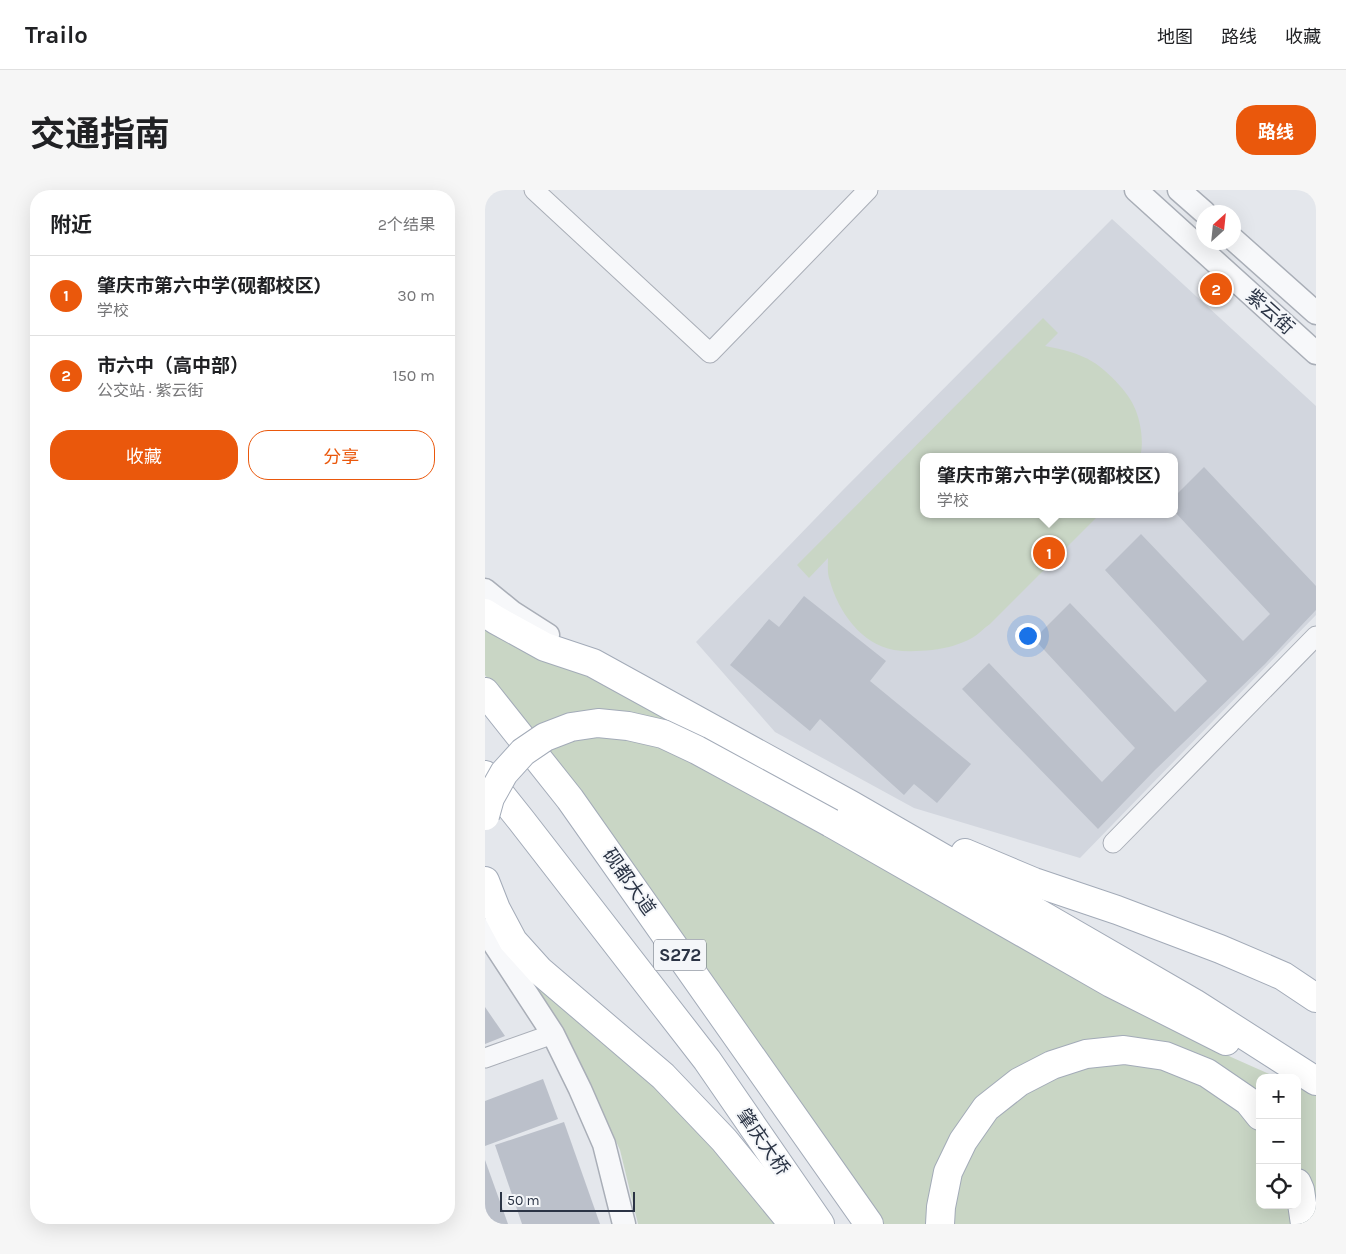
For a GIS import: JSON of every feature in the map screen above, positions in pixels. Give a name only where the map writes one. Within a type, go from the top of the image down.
[{"type":"main road","points":[[485,613],[545,647],[593,663],[851,805],[1194,1002],[1316,1082]]},
{"type":"main road","name":"砚都大道","points":[[485,692],[570,799],[869,1224]]},
{"type":"main road","points":[[485,816],[490,798],[504,773],[523,752],[545,737],[571,727],[598,723],[628,726],[663,734],[697,750],[831,823],[1111,983],[1246,1052],[1316,1082]]},
{"type":"main road","name":"肇庆大桥","points":[[485,775],[707,1060],[820,1224]]},
{"type":"main road","points":[[851,805],[1035,882],[1117,910],[1220,949],[1283,976],[1316,998]]},
{"type":"main road","points":[[485,881],[496,909],[513,941],[540,971],[663,1076],[724,1140],[793,1224]]},
{"type":"main road","points":[[941,1224],[941,1207],[948,1172],[963,1140],[986,1108],[1019,1082],[1052,1065],[1086,1054],[1124,1050],[1165,1056],[1207,1073],[1248,1101],[1256,1111]]},
{"type":"main road","points":[[1301,1197],[1305,1224]]},
{"type":"street","points":[[534,190],[710,353],[868,190]]},
{"type":"street","name":"紫云街","points":[[1136,190],[1316,353]]},
{"type":"street","points":[[1179,190],[1196,205]]},
{"type":"street","name":"紫云街","points":[[1241,246],[1316,313]]},
{"type":"street","points":[[485,590],[512,612],[593,663]]},
{"type":"street","points":[[1113,843],[1316,636]]},
{"type":"street","points":[[485,930],[553,1034],[580,1089],[604,1144],[624,1224]]},
{"type":"street","points":[[485,1058],[553,1034]]},
{"type":"shaded area","points":[[1112,219],[1316,406],[1316,615],[1080,858],[914,808],[775,732],[696,642],[842,491]]},
{"type":"green space","points":[[1043,318],[1058,333],[1045,346],[1076,354],[1099,366],[1124,391],[1136,411],[1141,428],[1141,453],[920,453],[920,518],[1096,518],[990,624],[977,635],[962,643],[932,650],[918,651],[894,650],[882,647],[861,633],[845,614],[829,578],[828,558],[809,578],[797,565]]},
{"type":"green space","points":[[485,624],[676,721],[712,772],[1231,1057],[1269,1074],[1256,1074],[1256,1209],[1301,1209],[1301,1088],[1316,1095],[1316,1224],[881,1224],[485,675]]},
{"type":"green space","points":[[510,952],[670,1097],[778,1224],[638,1224],[620,1150],[597,1100],[571,1051]]},
{"type":"building","points":[[1204,467],[1316,586],[1316,610],[1265,664],[1155,770],[1098,829],[962,689],[989,663],[1102,782],[1135,748],[1034,639],[1070,603],[1175,712],[1207,681],[1105,570],[1141,534],[1243,641],[1270,614],[1178,515],[1178,493]]},
{"type":"building","points":[[804,596],[886,661],[870,681],[971,764],[937,803],[914,784],[904,795],[820,719],[810,731],[730,665],[769,619],[779,627]]},
{"type":"building","points":[[485,1007],[505,1036],[485,1044]]},
{"type":"building","points":[[543,1079],[558,1119],[485,1146],[485,1101]]},
{"type":"building","points":[[564,1122],[600,1224],[522,1224],[495,1145]]},
{"type":"building","points":[[485,1160],[508,1224],[485,1224]]},
{"type":"place","name":"市六中（高中部）","points":[[1216,289]]},
{"type":"place","name":"肇庆市第六中学(砚都校区)","points":[[1049,553]]}]
